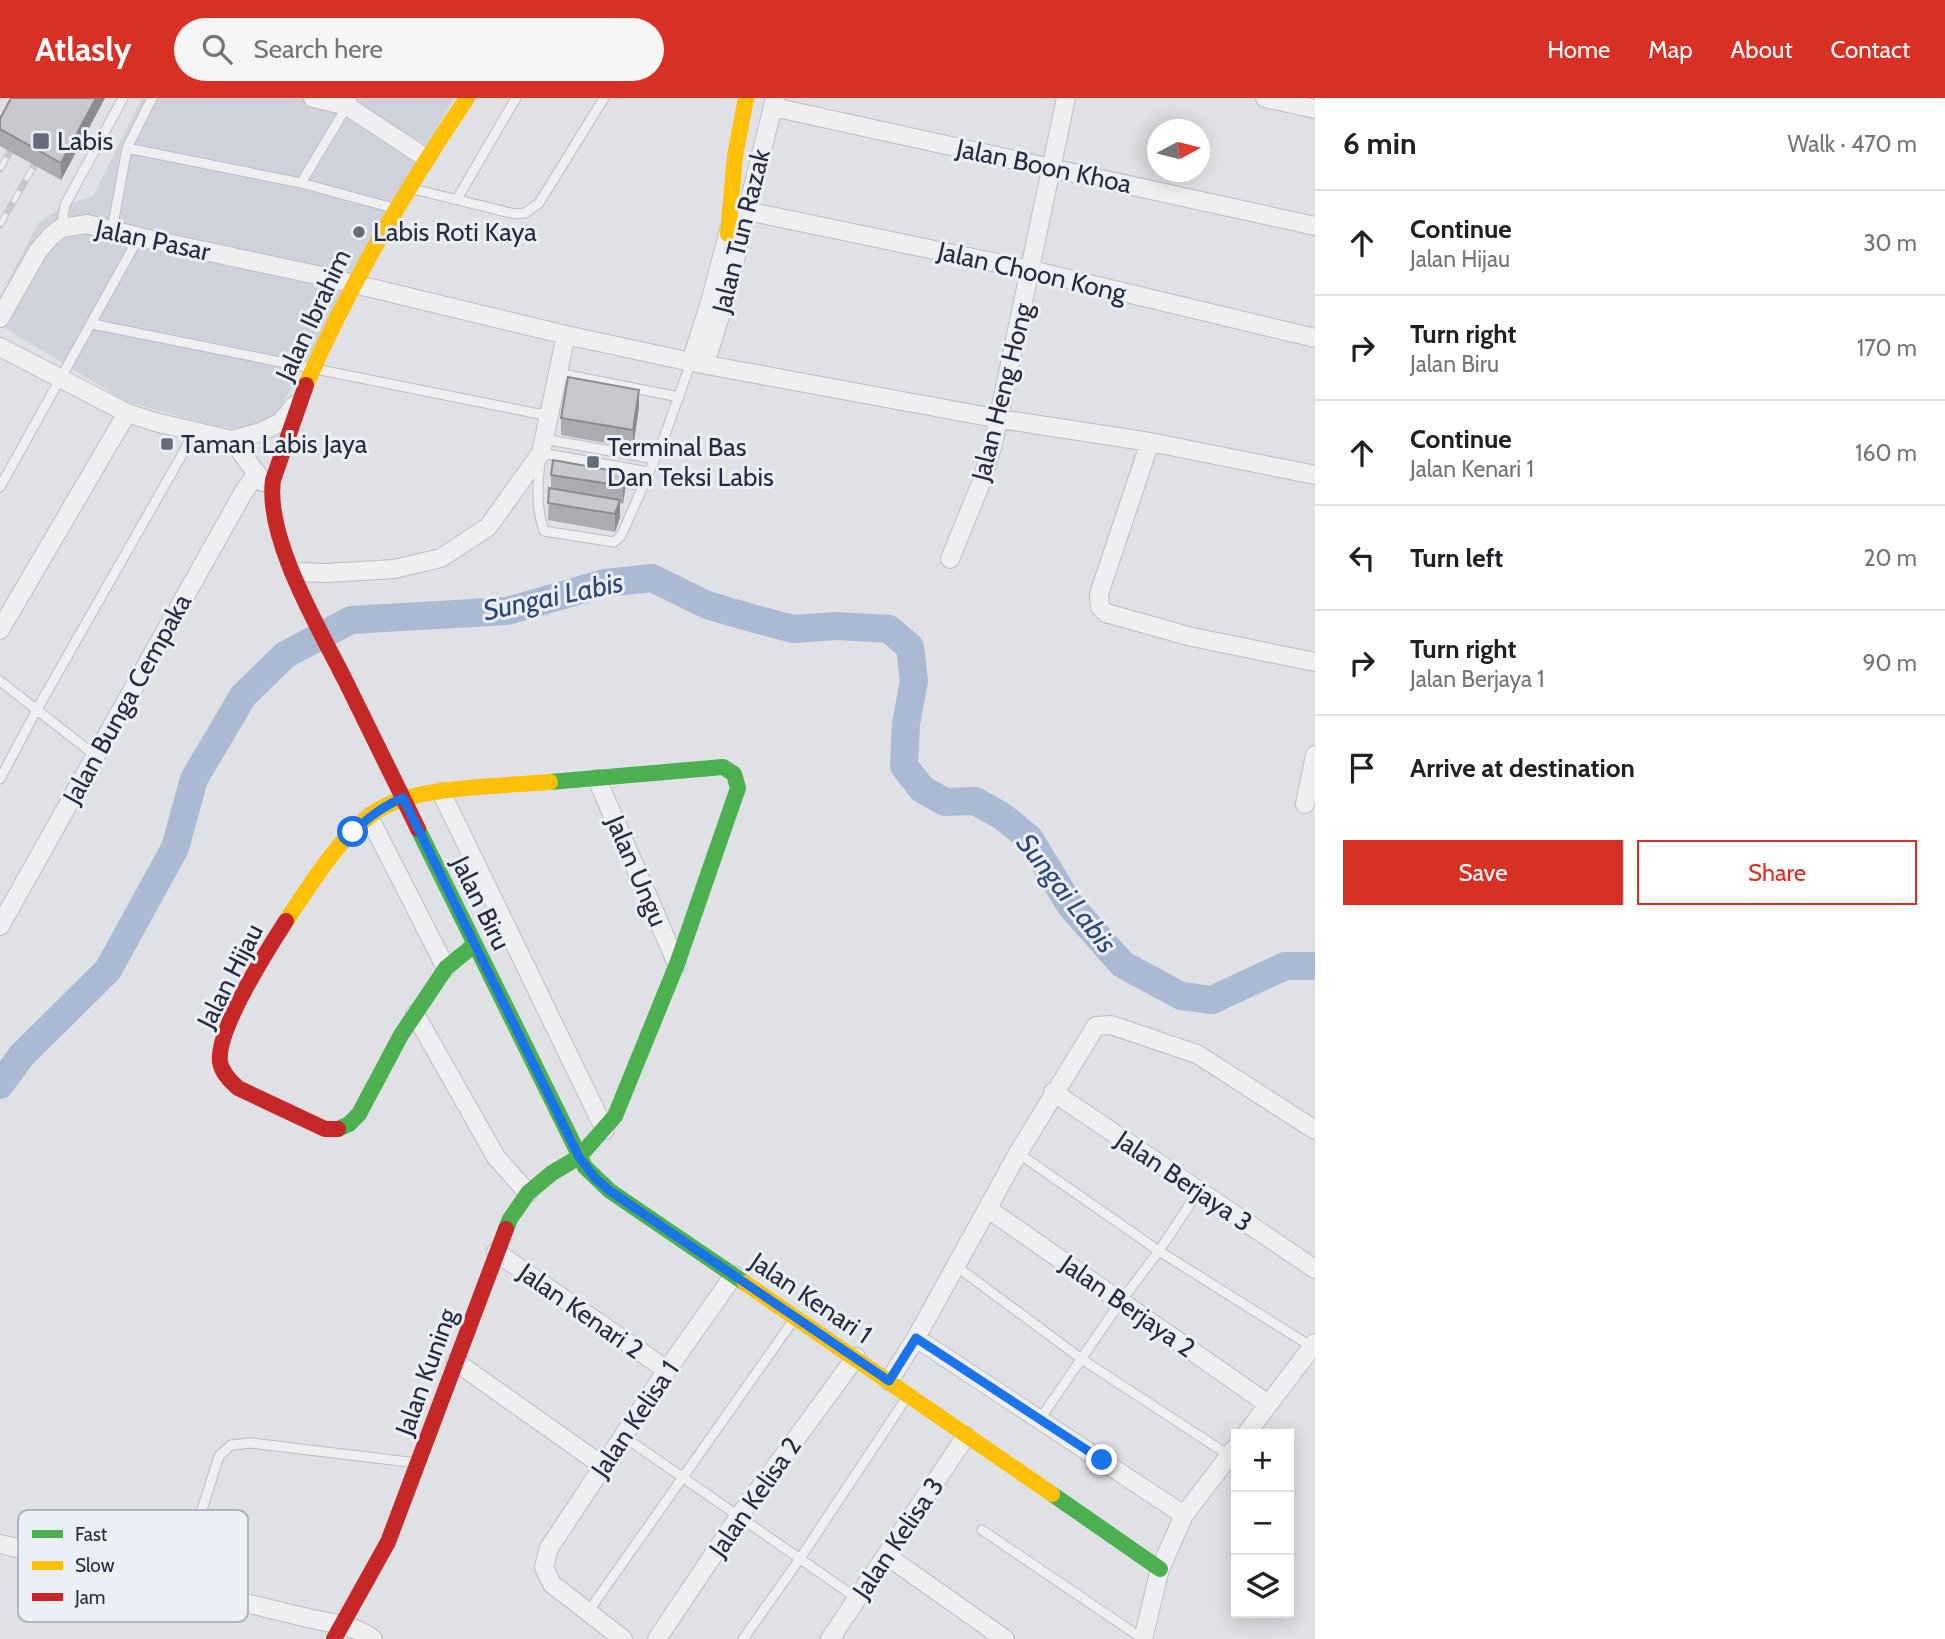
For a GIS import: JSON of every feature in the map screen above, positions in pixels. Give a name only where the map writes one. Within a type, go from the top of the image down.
[{"type":"main road","name":"Jalan Ibrahim","points":[[271,493],[300,400],[352,285],[425,157],[467,98]]},
{"type":"main road","points":[[729,234],[735,156],[746,98]]},
{"type":"main road","points":[[271,493],[294,572]]},
{"type":"main road","name":"Jalan Biru","points":[[294,572],[579,1157]]},
{"type":"main road","name":"Jalan Hijau","points":[[474,945],[446,968],[401,1035],[359,1114],[342,1128],[325,1129],[239,1088],[227,1079],[222,1070],[220,1047],[243,996],[282,927],[334,855],[369,817],[387,804],[403,798],[441,792],[723,767],[730,769],[736,775],[737,793],[677,964]]},
{"type":"main road","name":"Jalan Kuning","points":[[338,1632],[388,1542],[510,1219],[528,1193],[552,1172],[579,1157],[615,1116],[677,964]]},
{"type":"main road","name":"Jalan Kenari 1","points":[[579,1157],[595,1178],[610,1191],[856,1357],[908,1396],[1160,1569]]},
{"type":"street","points":[[313,98],[349,102],[425,157]]},
{"type":"street","name":"Jalan Tun Razak","points":[[698,363],[729,234],[756,98]]},
{"type":"street","name":"Jalan Heng Hong","points":[[950,559],[981,483],[1000,419],[1066,98]]},
{"type":"street","points":[[1265,98],[1315,109]]},
{"type":"street","name":"Jalan Tun Razak","points":[[698,363],[725,300],[774,103]]},
{"type":"street","name":"Jalan Boon Khoa","points":[[774,103],[1315,226]]},
{"type":"street","name":"Jalan Choon Kong","points":[[747,211],[1031,270],[1315,338]]},
{"type":"street","name":"Jalan Pasar","points":[[0,318],[38,251],[50,237],[61,228],[87,224],[698,363],[1000,419],[1150,442],[1315,475]]},
{"type":"street","points":[[294,572],[394,569],[441,558],[488,527],[542,453],[566,335]]},
{"type":"street","points":[[0,347],[127,413],[232,440],[261,432],[281,422],[300,400]]},
{"type":"street","points":[[0,630],[127,413]]},
{"type":"street","points":[[232,440],[271,493]]},
{"type":"street","points":[[1150,442],[1099,594],[1100,607],[1106,613],[1192,637],[1315,662]]},
{"type":"street","name":"Jalan Bunga Cempaka","points":[[0,926],[243,493],[257,474]]},
{"type":"street","points":[[1305,804],[1315,755]]},
{"type":"street","name":"Jalan Ungu","points":[[597,779],[677,964]]},
{"type":"street","points":[[441,792],[605,1130]]},
{"type":"street","points":[[369,817],[446,968]]},
{"type":"street","points":[[415,1014],[496,1157],[528,1193]]},
{"type":"street","points":[[889,1381],[916,1338],[1053,1092],[1096,1026],[1111,1025],[1197,1054],[1315,1130]]},
{"type":"street","name":"Jalan Berjaya 3","points":[[1053,1092],[1315,1269]]},
{"type":"street","name":"Jalan Berjaya 2","points":[[988,1209],[1268,1404]]},
{"type":"street","name":"Jalan Kenari 2","points":[[496,1252],[667,1370]]},
{"type":"street","name":"Jalan Kelisa 1","points":[[588,1612],[552,1584],[544,1567],[549,1548],[667,1370],[734,1275]]},
{"type":"street","points":[[916,1338],[1184,1515]]},
{"type":"street","points":[[1250,1429],[1313,1345]]},
{"type":"street","name":"Jalan Kelisa 2","points":[[657,1639],[740,1515],[856,1357]]},
{"type":"street","points":[[456,1362],[603,1466]]},
{"type":"street","name":"Jalan Kelisa 3","points":[[830,1639],[966,1436]]},
{"type":"street","points":[[1143,1639],[1160,1569],[1184,1515],[1231,1455]]},
{"type":"street","points":[[0,1544],[18,1548]]},
{"type":"street","points":[[887,1556],[1005,1639]]},
{"type":"street","points":[[248,1603],[312,1619],[338,1632],[367,1634],[373,1639]]},
{"type":"street","points":[[588,1612],[623,1639]]},
{"type":"lane","points":[[61,228],[65,205],[123,98]]},
{"type":"lane","points":[[112,230],[127,148],[152,98]]},
{"type":"lane","points":[[425,157],[459,98]]},
{"type":"lane","points":[[457,199],[516,98]]},
{"type":"lane","points":[[408,188],[515,214],[525,213],[539,203],[604,98]]},
{"type":"lane","points":[[302,183],[349,102]]},
{"type":"lane","points":[[127,148],[302,183],[395,209]]},
{"type":"lane","points":[[0,487],[139,237]]},
{"type":"lane","points":[[92,324],[549,416]]},
{"type":"lane","points":[[542,453],[538,497],[539,517],[544,531],[614,542],[621,536],[679,397],[698,363]]},
{"type":"lane","points":[[557,373],[679,397]]},
{"type":"lane","points":[[0,779],[194,431]]},
{"type":"lane","points":[[542,453],[655,459]]},
{"type":"lane","points":[[542,453],[552,470]]},
{"type":"lane","points":[[542,453],[649,472]]},
{"type":"lane","points":[[604,479],[643,486]]},
{"type":"lane","points":[[538,497],[551,499]]},
{"type":"lane","points":[[617,510],[631,512]]},
{"type":"lane","points":[[0,681],[96,757]]},
{"type":"lane","points":[[1018,1153],[1159,1251],[1313,1345]]},
{"type":"lane","points":[[1040,1419],[1198,1192]]},
{"type":"lane","points":[[956,1266],[1083,1360],[1231,1451]]},
{"type":"lane","points":[[588,1612],[796,1316]]},
{"type":"lane","points":[[743,1639],[908,1396]]},
{"type":"lane","points":[[623,1436],[858,1599]]},
{"type":"lane","points":[[202,1510],[219,1456],[231,1445],[251,1443],[419,1463]]},
{"type":"lane","points":[[982,1530],[1143,1639]]},
{"type":"shaded area","points":[[142,98],[454,98],[277,414],[249,429],[215,426],[127,402],[0,325],[0,298],[38,223],[65,205],[93,196]]},
{"type":"building","name":"Labis","points":[[11,98],[96,98],[61,163],[0,129],[0,119]]},
{"type":"building","points":[[568,377],[639,390],[633,430],[561,418]]},
{"type":"building","points":[[553,460],[625,473],[623,486],[551,475]]},
{"type":"building","points":[[549,488],[620,500],[615,514],[548,503]]},
{"type":"waterway","name":"Sungai Labis","points":[[0,1085],[22,1055],[108,970],[175,848],[194,779],[243,696],[285,655],[351,620],[507,611],[605,583],[652,578],[707,605],[793,629],[837,626],[889,629],[910,647],[914,681],[906,723],[904,766],[922,789],[945,802],[975,801],[1002,816],[1029,838],[1070,905],[1122,964],[1181,996],[1212,1000],[1285,966],[1315,966]]},
{"type":"railway","points":[[0,169],[19,136]]},
{"type":"railway","points":[[0,225],[43,150]]},
{"type":"traffic: fast","points":[[506,1229],[528,1193],[552,1173],[579,1157],[615,1116],[677,964],[738,788],[734,774],[723,767],[550,782]]},
{"type":"traffic: fast","points":[[418,829],[585,1167],[610,1191],[745,1283]]},
{"type":"traffic: fast","points":[[338,1129],[349,1124],[359,1114],[401,1035],[446,968],[474,945]]},
{"type":"traffic: fast","points":[[1052,1494],[1160,1569]]},
{"type":"traffic: slow","points":[[306,385],[341,310],[380,238],[467,98]]},
{"type":"traffic: slow","points":[[728,234],[735,156],[746,98]]},
{"type":"traffic: slow","points":[[286,921],[340,845],[380,809],[396,801],[438,791],[550,782]]},
{"type":"traffic: slow","points":[[745,1283],[1052,1494]]},
{"type":"traffic: jam","points":[[306,385],[273,480],[277,528],[296,582],[418,829]]},
{"type":"traffic: jam","points":[[286,921],[234,1011],[221,1048],[220,1062],[224,1073],[238,1088],[325,1129],[338,1129]]},
{"type":"traffic: jam","points":[[334,1639],[388,1542],[506,1229]]},
{"type":"place","name":"Labis","points":[[41,141]]},
{"type":"place","name":"Labis Roti Kaya","points":[[359,232]]},
{"type":"place","name":"Taman Labis Jaya","points":[[167,444]]},
{"type":"place","name":"Terminal Bas Dan Teksi Labis","points":[[593,462]]},
{"type":"route","points":[[353,832],[387,804],[403,798],[579,1157],[595,1178],[610,1191],[889,1381],[916,1338],[1102,1460]]}]
